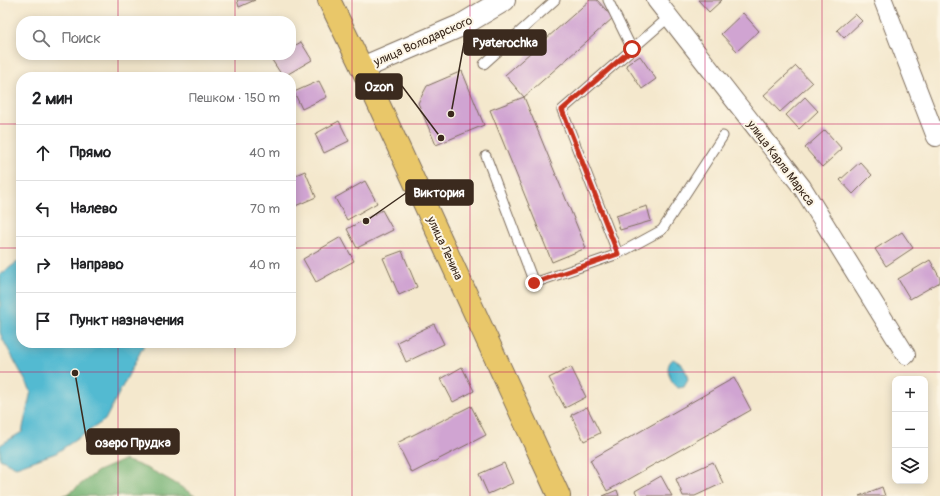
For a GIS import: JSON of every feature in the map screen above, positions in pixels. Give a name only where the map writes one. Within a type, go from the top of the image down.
[{"type":"highway","name":"улица Ленина","points":[[329,0],[362,68],[559,496]]},
{"type":"street","name":"улица Володарского","points":[[362,68],[462,25],[504,0]]},
{"type":"street","name":"улица Карла Маркса","points":[[656,0],[802,187],[906,355]]},
{"type":"street","points":[[883,0],[936,137]]},
{"type":"lane","points":[[484,64],[555,0]]},
{"type":"lane","points":[[608,0],[632,49]]},
{"type":"lane","points":[[618,254],[562,110],[669,17]]},
{"type":"lane","points":[[486,156],[534,283],[618,254],[662,230],[723,136]]},
{"type":"green space","points":[[124,460],[161,475],[195,496],[62,496],[68,494],[98,471]]},
{"type":"water","points":[[16,263],[16,348],[142,348],[105,420],[56,453],[16,467],[0,459],[0,445],[22,432],[31,391],[0,332],[0,275]]},
{"type":"water","points":[[673,359],[684,367],[688,380],[684,387],[678,388],[670,378],[668,366]]},
{"type":"building","points":[[237,0],[255,0],[239,7]]},
{"type":"building","points":[[590,0],[597,0],[613,18],[524,97],[505,75]]},
{"type":"building","points":[[698,0],[722,0],[709,12]]},
{"type":"building","points":[[743,13],[759,31],[737,51],[721,34]]},
{"type":"building","points":[[855,14],[862,21],[844,38],[837,30]]},
{"type":"building","points":[[301,42],[312,60],[292,72],[280,72],[272,60],[296,60],[296,45]]},
{"type":"building","points":[[640,56],[656,79],[642,89],[626,65]]},
{"type":"building","points":[[796,66],[812,83],[780,112],[764,95]]},
{"type":"building","points":[[462,71],[484,125],[436,145],[418,103],[427,86]]},
{"type":"building","points":[[319,81],[327,97],[302,109],[296,96],[296,91]]},
{"type":"building","points":[[524,97],[586,248],[552,262],[490,110]]},
{"type":"building","points":[[805,97],[818,111],[799,129],[786,115]]},
{"type":"building","points":[[339,121],[349,141],[324,153],[315,134]]},
{"type":"building","points":[[825,130],[842,149],[822,167],[805,148]]},
{"type":"building","points":[[860,162],[872,175],[853,194],[840,180]]},
{"type":"building","points":[[305,171],[316,197],[296,206],[296,175]]},
{"type":"building","points":[[365,181],[377,203],[347,220],[335,198]]},
{"type":"building","points":[[647,206],[651,221],[620,230],[616,216]]},
{"type":"building","points":[[382,210],[393,230],[357,248],[347,229]]},
{"type":"building","points":[[902,232],[913,248],[886,266],[875,249]]},
{"type":"building","points":[[341,237],[354,261],[316,282],[303,259]]},
{"type":"building","points":[[402,251],[417,287],[399,295],[383,258]]},
{"type":"building","points":[[930,260],[940,278],[940,282],[910,299],[898,279]]},
{"type":"building","points":[[434,324],[444,344],[406,362],[397,342]]},
{"type":"building","points":[[462,367],[474,391],[453,402],[441,379]]},
{"type":"building","points":[[571,367],[586,397],[565,408],[549,378]]},
{"type":"building","points":[[734,378],[751,410],[607,491],[590,460]]},
{"type":"building","points":[[471,406],[486,435],[412,473],[397,443]]},
{"type":"building","points":[[587,407],[600,433],[584,441],[571,415]]},
{"type":"building","points":[[713,462],[723,483],[695,496],[683,496],[676,479]]},
{"type":"building","points":[[504,463],[513,483],[488,494],[479,474]]},
{"type":"building","points":[[661,476],[672,496],[638,496],[635,491]]},
{"type":"building","points":[[882,487],[885,496],[859,496]]},
{"type":"building","points":[[617,490],[619,496],[603,496]]},
{"type":"place","name":"Pyaterochka","points":[[451,114]]},
{"type":"place","name":"Ozon","points":[[441,138]]},
{"type":"place","name":"Виктория","points":[[366,221]]},
{"type":"place","name":"озеро Прудка","points":[[75,373]]},
{"type":"route","points":[[534,283],[618,254],[562,110],[632,49]]}]
